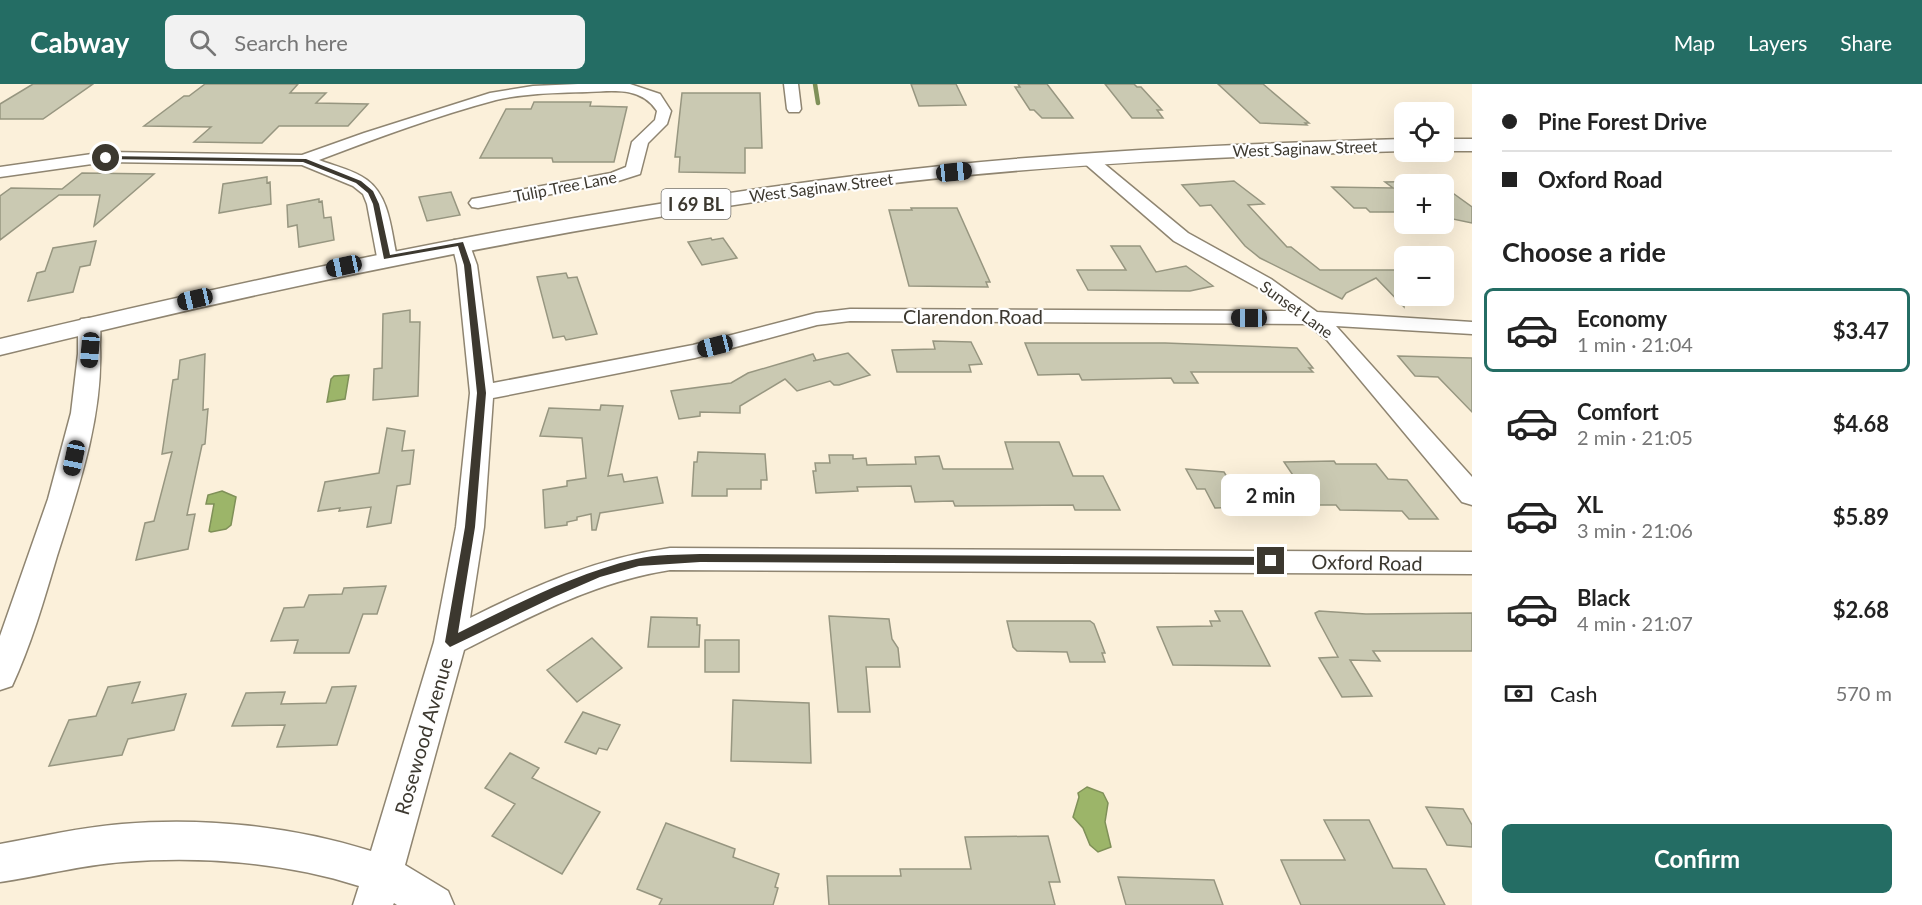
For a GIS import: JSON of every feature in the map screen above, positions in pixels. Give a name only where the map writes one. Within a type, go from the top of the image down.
[{"type":"main road","name":"West Saginaw Street","points":[[0,347],[302,274],[387,257],[637,213],[788,191],[931,174],[1090,160],[1262,149],[1394,145]]},
{"type":"main road","points":[[1454,145],[1472,145]]},
{"type":"street","points":[[791,84],[794,109]]},
{"type":"street","points":[[0,172],[106,158],[304,160],[369,136],[495,96],[533,90],[620,85]]},
{"type":"street","name":"Tulip Tree Lane","points":[[478,203],[615,177],[634,170],[640,142],[662,121],[664,111],[655,97],[620,85]]},
{"type":"street","points":[[304,160],[358,182],[370,192],[376,204],[387,257]]},
{"type":"street","name":"Sunset Lane","points":[[1090,160],[1181,237],[1264,283],[1335,335],[1472,495]]},
{"type":"street","name":"Rosewood Avenue","points":[[378,890],[450,642],[470,527],[482,393],[467,265],[461,244]]},
{"type":"street","name":"Clarendon Road","points":[[482,393],[694,351],[816,319],[850,315],[1314,318],[1472,328]]},
{"type":"street","points":[[0,676],[70,476],[86,403],[90,346],[89,324]]},
{"type":"street","name":"Oxford Road","points":[[450,642],[550,594],[598,574],[639,562],[670,559],[1472,563]]},
{"type":"street","points":[[0,863],[122,843],[225,842],[326,856],[378,890],[434,905]]},
{"type":"shaded area","points":[[349,375],[345,399],[327,402],[331,379],[334,376]]},
{"type":"shaded area","points":[[222,491],[236,497],[231,525],[226,529],[211,532],[209,531],[214,504],[206,504],[208,495]]},
{"type":"shaded area","points":[[1087,787],[1103,793],[1108,803],[1105,822],[1111,847],[1098,852],[1090,845],[1083,828],[1073,817],[1078,793]]},
{"type":"building","points":[[33,84],[93,84],[43,119],[0,119],[0,104]]},
{"type":"building","points":[[205,84],[298,84],[290,93],[326,93],[316,103],[368,104],[348,126],[279,126],[262,143],[194,142],[211,127],[144,126],[184,96],[189,96]]},
{"type":"building","points":[[911,84],[956,84],[966,105],[919,106]]},
{"type":"building","points":[[1018,84],[1047,84],[1073,118],[1042,118],[1034,110],[1030,110],[1015,87],[1020,87]]},
{"type":"building","points":[[1105,84],[1134,84],[1141,87],[1162,110],[1157,110],[1163,118],[1132,118]]},
{"type":"building","points":[[1218,84],[1263,84],[1309,123],[1305,123],[1307,125],[1260,123]]},
{"type":"building","points":[[682,93],[760,93],[762,148],[745,148],[745,173],[679,172],[680,157],[675,157]]},
{"type":"building","points":[[534,102],[591,102],[590,106],[627,107],[614,162],[553,162],[552,158],[480,158],[506,109],[531,109]]},
{"type":"building","points":[[82,173],[154,174],[94,226],[100,195],[59,195],[0,240],[0,196],[11,188],[62,189]]},
{"type":"building","points":[[267,177],[267,183],[270,182],[271,204],[219,213],[223,184]]},
{"type":"building","points":[[1234,181],[1264,204],[1248,205],[1287,247],[1291,247],[1320,270],[1394,270],[1394,297],[1376,278],[1346,293],[1342,299],[1260,258],[1245,246],[1211,205],[1200,206],[1182,185]]},
{"type":"building","points":[[1385,182],[1394,182],[1394,212],[1370,212],[1366,208],[1354,208],[1332,187],[1393,188]]},
{"type":"building","points":[[451,192],[460,215],[427,221],[419,197]]},
{"type":"building","points":[[1454,194],[1472,207],[1472,223],[1454,219]]},
{"type":"building","points":[[319,199],[319,202],[322,201],[324,218],[331,217],[334,240],[299,247],[297,225],[288,227],[287,205]]},
{"type":"building","points":[[911,208],[957,208],[990,282],[986,282],[988,287],[909,286],[889,210],[912,210]]},
{"type":"building","points":[[711,238],[712,240],[723,238],[737,258],[702,265],[688,242]]},
{"type":"building","points":[[96,241],[90,265],[80,267],[73,292],[28,301],[37,273],[45,271],[53,248]]},
{"type":"building","points":[[1111,246],[1140,246],[1156,272],[1186,266],[1213,286],[1190,291],[1088,290],[1077,270],[1126,270]]},
{"type":"building","points":[[566,273],[568,278],[577,277],[597,334],[566,340],[564,336],[553,338],[537,277]]},
{"type":"building","points":[[410,310],[410,322],[420,322],[418,396],[373,400],[374,369],[382,368],[383,314]]},
{"type":"building","points":[[933,341],[971,342],[982,364],[969,365],[971,372],[897,372],[892,350],[935,349]]},
{"type":"building","points":[[1025,343],[1165,343],[1297,348],[1313,368],[1309,368],[1313,372],[1191,372],[1198,383],[1174,383],[1171,378],[1082,380],[1079,374],[1038,375]]},
{"type":"building","points":[[848,353],[870,375],[839,385],[834,385],[830,381],[797,391],[785,379],[740,406],[740,413],[700,412],[700,416],[679,419],[671,391],[731,383],[748,373],[813,354],[816,360],[813,361]]},
{"type":"building","points":[[205,354],[203,410],[208,409],[205,444],[202,445],[187,515],[195,514],[188,549],[136,560],[145,523],[154,521],[172,452],[162,454],[173,380],[178,379],[180,360]]},
{"type":"building","points":[[1398,356],[1472,358],[1472,412],[1438,377],[1415,376]]},
{"type":"building","points":[[601,405],[623,406],[608,476],[622,474],[624,482],[657,477],[663,503],[600,513],[596,530],[592,530],[591,514],[577,517],[577,520],[567,522],[567,525],[545,528],[543,490],[567,486],[567,481],[586,478],[582,438],[540,436],[549,408],[600,410]]},
{"type":"building","points":[[387,428],[405,431],[402,451],[414,450],[410,484],[397,486],[391,523],[367,527],[371,507],[318,511],[325,482],[379,473]]},
{"type":"building","points":[[1005,442],[1059,442],[1073,476],[1103,476],[1120,510],[1075,510],[1073,505],[955,506],[953,501],[915,502],[911,486],[857,487],[858,491],[816,493],[813,471],[816,471],[815,463],[830,463],[829,455],[853,455],[853,459],[866,458],[867,465],[916,464],[915,457],[939,456],[943,469],[1013,469]]},
{"type":"building","points":[[698,452],[765,454],[767,480],[761,480],[761,489],[727,489],[727,496],[692,496],[694,462],[697,462]]},
{"type":"building","points":[[1334,461],[1336,464],[1376,464],[1388,479],[1407,480],[1438,519],[1409,519],[1402,511],[1340,510],[1336,505],[1313,505],[1284,462]]},
{"type":"building","points":[[1186,469],[1224,472],[1232,485],[1249,485],[1267,506],[1215,508],[1205,489],[1197,489]]},
{"type":"building","points":[[386,586],[377,614],[363,614],[349,653],[294,653],[298,640],[271,641],[284,608],[304,607],[309,595],[342,594],[344,588]]},
{"type":"building","points":[[1215,611],[1242,611],[1270,666],[1173,665],[1157,627],[1212,626],[1210,621],[1220,621]]},
{"type":"building","points":[[1319,611],[1366,614],[1472,613],[1472,651],[1373,651],[1380,661],[1350,660],[1372,696],[1342,697],[1319,658],[1338,657],[1315,613]]},
{"type":"building","points":[[829,616],[889,619],[892,639],[898,648],[900,667],[866,667],[870,712],[838,712]]},
{"type":"building","points":[[651,617],[697,618],[697,625],[700,625],[699,647],[648,647]]},
{"type":"building","points":[[1007,621],[1090,621],[1094,624],[1105,653],[1102,653],[1105,662],[1070,662],[1067,652],[1017,651],[1013,647]]},
{"type":"building","points":[[592,638],[622,668],[577,702],[547,670]]},
{"type":"building","points":[[705,640],[739,640],[739,672],[705,672]]},
{"type":"building","points":[[140,682],[132,703],[186,694],[174,730],[128,739],[122,755],[49,766],[69,720],[96,716],[108,687]]},
{"type":"building","points":[[356,686],[337,745],[277,747],[285,725],[232,726],[246,693],[285,692],[281,704],[326,703],[332,687]]},
{"type":"building","points":[[733,700],[809,703],[811,763],[731,761]]},
{"type":"building","points":[[583,712],[620,725],[607,750],[599,748],[596,754],[565,742]]},
{"type":"building","points":[[510,753],[539,768],[532,778],[600,812],[562,874],[492,836],[515,804],[485,788]]},
{"type":"building","points":[[1426,807],[1463,809],[1472,825],[1472,847],[1447,845]]},
{"type":"building","points":[[1324,820],[1369,820],[1393,868],[1426,869],[1445,905],[1301,905],[1281,860],[1345,860]]},
{"type":"building","points":[[666,823],[735,849],[733,857],[779,874],[773,905],[659,905],[662,899],[637,889]]},
{"type":"building","points":[[1048,836],[1060,882],[1049,882],[1055,905],[829,905],[827,876],[901,876],[900,869],[971,869],[965,837]]},
{"type":"building","points":[[1118,877],[1214,880],[1223,905],[1126,905]]},
{"type":"waterway","points":[[815,84],[818,103]]},
{"type":"route","points":[[106,158],[304,160],[358,182],[370,192],[376,204],[387,257],[461,244],[467,261],[482,393],[470,527],[450,642],[550,594],[598,574],[639,562],[700,558],[1271,561]]}]
